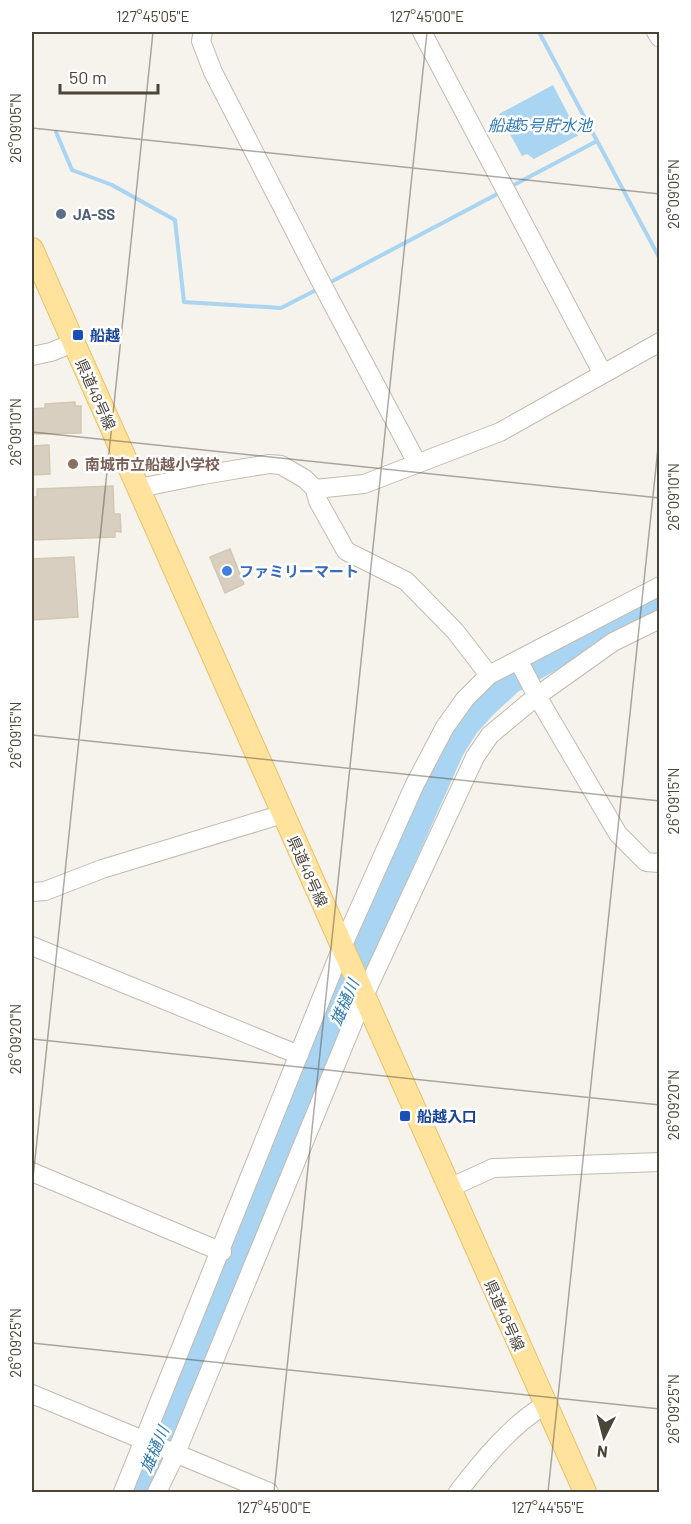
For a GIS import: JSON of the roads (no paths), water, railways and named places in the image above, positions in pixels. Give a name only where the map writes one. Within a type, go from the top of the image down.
[{"type":"main road","name":"県道48号線","points":[[32,249],[585,1492]]},
{"type":"street","points":[[202,32],[201,41],[213,72],[417,462]]},
{"type":"street","points":[[422,32],[603,374]]},
{"type":"street","points":[[656,32],[660,38]]},
{"type":"street","points":[[315,489],[364,484],[500,432],[660,342]]},
{"type":"street","points":[[32,356],[51,352],[73,343]]},
{"type":"street","points":[[139,488],[280,465],[305,479],[315,489],[318,501],[346,551],[406,581],[455,631],[489,675]]},
{"type":"street","points":[[123,1492],[222,1252],[299,1055],[415,784],[445,727],[465,699],[489,675],[660,586]]},
{"type":"street","points":[[157,1492],[176,1453],[362,992],[475,757],[490,735],[537,696],[613,642],[660,619]]},
{"type":"street","points":[[518,660],[618,834],[646,862],[660,863]]},
{"type":"street","points":[[32,892],[45,891],[102,869],[283,814]]},
{"type":"street","points":[[32,946],[299,1055]]},
{"type":"street","points":[[450,1190],[493,1168],[660,1162]]},
{"type":"street","points":[[32,1172],[222,1252]]},
{"type":"street","points":[[32,1394],[269,1492]]},
{"type":"street","points":[[458,1492],[503,1440],[537,1409],[545,1405]]},
{"type":"water","name":"船越5号貯水池","points":[[553,85],[579,135],[534,159],[527,154],[522,156],[499,114]]},
{"type":"waterway","points":[[539,32],[660,259]]},
{"type":"waterway","points":[[56,132],[72,170],[112,185],[175,220],[184,302],[281,308],[318,289]]},
{"type":"waterway","points":[[510,187],[597,141]]},
{"type":"waterway","points":[[327,284],[501,192]]},
{"type":"waterway","name":"雄樋川","points":[[136,1492],[367,941],[452,750],[467,726],[511,682],[597,633],[660,602]]},
{"type":"place","name":"JA-SS","points":[[61,214]]},
{"type":"place","name":"船越","points":[[78,335]]},
{"type":"place","name":"南城市立船越小学校","points":[[73,464]]},
{"type":"place","name":"ファミリーマート","points":[[227,571]]},
{"type":"place","name":"船越入口","points":[[405,1116]]}]
